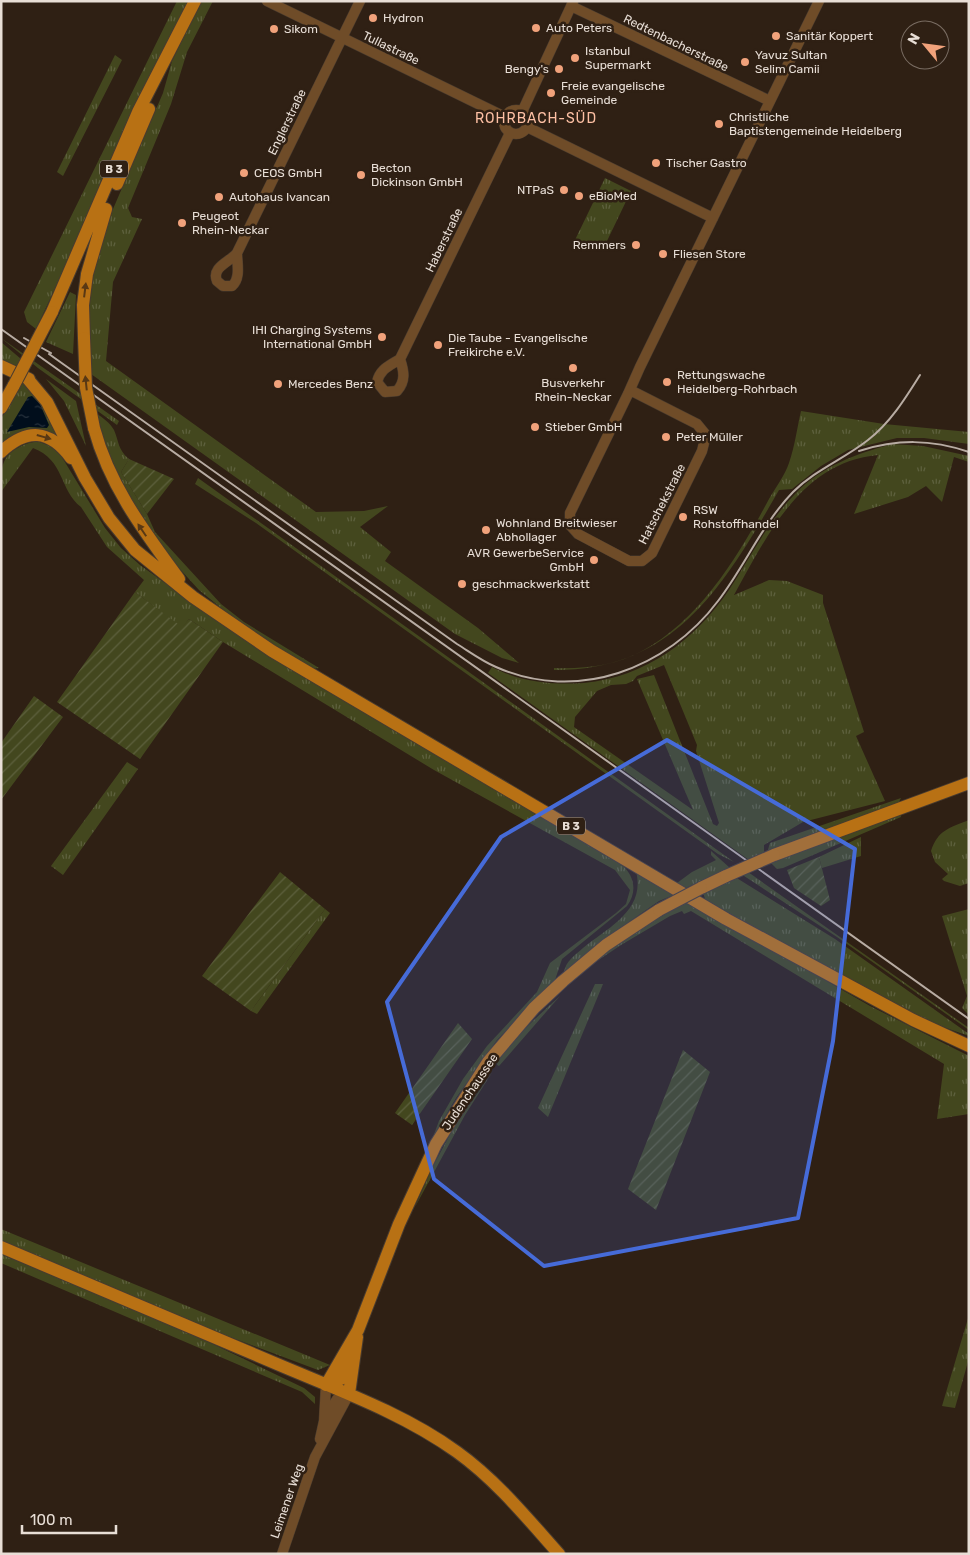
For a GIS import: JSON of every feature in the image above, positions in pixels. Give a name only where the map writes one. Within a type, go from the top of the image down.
[{"type":"main road","name":"B 3","points":[[64,288],[130,131],[194,1]]},
{"type":"main road","name":"B 3","points":[[1,408],[106,209],[156,94],[169,52]]},
{"type":"main road","name":"B 3","points":[[106,209],[87,274],[83,305],[86,388],[94,428],[103,458],[125,503],[151,543],[193,597]]},
{"type":"main road","name":"B 3","points":[[1,366],[43,388],[58,405],[105,495],[160,570]]},
{"type":"main road","name":"B 3","points":[[27,378],[47,402],[85,478]]},
{"type":"main road","name":"B 3","points":[[1,452],[12,442],[24,436],[42,436],[63,448],[85,478],[121,535],[135,550],[193,597],[272,652],[726,918],[905,1015],[969,1046]]},
{"type":"main road","name":"Judenchaussee","points":[[349,1394],[349,1357],[358,1330],[399,1224],[436,1144],[488,1062],[534,1008],[562,981],[606,945],[659,910],[701,888],[774,855],[969,783]]},
{"type":"main road","points":[[1,1247],[349,1394],[414,1424],[458,1452],[509,1498],[559,1554]]},
{"type":"main road","name":"Judenchaussee","points":[[326,1385],[349,1357]]},
{"type":"main road","points":[[307,1377],[330,1369],[349,1357]]},
{"type":"street","name":"Tullastraße","points":[[267,1],[504,117]]},
{"type":"street","name":"Englerstraße","points":[[237,253],[360,1]]},
{"type":"street","name":"Hatschekstraße","points":[[630,390],[697,424],[706,435],[702,452],[652,553],[642,560],[629,560],[578,534],[570,525],[570,513],[819,1]]},
{"type":"street","name":"Redtenbacherstraße","points":[[572,4],[770,101]]},
{"type":"street","points":[[522,112],[572,4]]},
{"type":"street","points":[[512,110],[522,112],[528,119],[527,127],[520,133],[510,133],[504,125],[504,117],[512,110]]},
{"type":"street","points":[[527,127],[713,218]]},
{"type":"street","name":"Haberstraße","points":[[400,359],[510,133]]},
{"type":"street","name":"Leimener Weg","points":[[282,1554],[315,1457],[324,1421],[326,1385]]},
{"type":"street","points":[[324,1421],[337,1400],[349,1394]]},
{"type":"street","name":"Leimener Weg","points":[[315,1457],[349,1394]]},
{"type":"highlighted area","points":[[667,740],[855,849],[833,1041],[798,1218],[544,1266],[434,1179],[387,1002],[501,837]]},
{"type":"green space","points":[[177,1],[190,1],[36,329],[27,322],[24,312]]},
{"type":"green space","points":[[201,1],[213,1],[187,52],[171,104],[128,208],[132,217],[142,219],[113,282],[106,361],[316,512],[364,511],[388,506],[360,527],[391,552],[385,561],[478,628],[519,663],[502,658],[455,634],[91,374],[89,294],[97,256],[110,216],[163,93],[172,61]]},
{"type":"green space","points":[[115,55],[122,60],[63,176],[57,172]]},
{"type":"green space","points":[[605,178],[631,191],[607,241],[589,247],[575,240]]},
{"type":"green space","points":[[70,292],[76,295],[73,354],[46,342]]},
{"type":"green space","points":[[1,338],[119,421],[117,425],[38,368]]},
{"type":"green space","points":[[1,342],[21,359],[16,367],[1,362]]},
{"type":"green space","points":[[46,379],[76,401],[86,446],[64,401]]},
{"type":"green space","points":[[23,381],[39,395],[62,444],[54,438],[1,446],[1,419]]},
{"type":"green space","points":[[801,411],[884,424],[969,432],[969,444],[924,438],[897,438],[848,450],[821,466],[792,489],[779,490],[738,558],[716,589],[692,616],[664,638],[650,646],[663,638],[700,604],[731,564],[787,468],[793,450]]},
{"type":"green space","points":[[96,413],[112,427],[121,449],[129,459],[121,472],[147,514],[155,532],[221,604],[244,622],[319,668],[311,669],[242,625],[199,590],[168,556],[155,540],[113,469]]},
{"type":"green space","points":[[37,441],[50,446],[60,454],[105,528],[121,548],[140,565],[232,631],[621,864],[632,878],[633,895],[627,906],[562,959],[555,980],[497,1040],[456,1098],[433,1137],[439,1121],[463,1079],[487,1046],[537,992],[550,963],[626,904],[630,890],[615,870],[434,770],[223,642],[189,619],[182,628],[135,592],[144,580],[107,547],[81,507],[74,500],[56,467],[43,453],[33,448],[1,492],[2,469],[7,457],[17,448]]},
{"type":"green space","points":[[892,444],[923,446],[969,456],[969,462],[954,457],[942,502],[926,486],[908,497],[854,514],[878,455],[851,461],[828,472],[807,487],[790,506],[760,549],[734,595],[769,580],[787,581],[823,595],[823,603],[864,732],[856,736],[885,801],[803,822],[764,845],[764,854],[749,860],[488,673],[492,667],[525,679],[560,683],[584,683],[628,673],[648,664],[685,640],[716,608],[768,527],[796,493],[828,468]],"holes":[[[664,665],[697,745],[696,751],[719,823],[717,826],[713,824],[654,675],[637,679],[693,810],[574,727],[575,717],[597,691],[611,685],[626,684],[633,681],[637,676]]]},
{"type":"green space","points":[[129,459],[174,479],[147,514],[121,472]]},
{"type":"green space","points":[[198,478],[734,862],[718,854],[256,523],[195,484]]},
{"type":"green space","points":[[135,592],[182,627],[189,619],[223,642],[140,759],[57,702]]},
{"type":"green space","points":[[554,668],[575,668],[554,670]]},
{"type":"green space","points":[[34,696],[63,717],[1,800],[1,743]]},
{"type":"green space","points":[[127,762],[138,769],[63,875],[51,866]]},
{"type":"green space","points":[[901,798],[899,802],[767,853],[770,843]]},
{"type":"green space","points":[[900,812],[901,817],[783,868],[777,869],[770,862]]},
{"type":"green space","points":[[969,820],[969,883],[960,886],[942,879],[948,874],[935,862],[931,851],[941,834]]},
{"type":"green space","points":[[861,837],[861,856],[822,868],[819,857]]},
{"type":"green space","points":[[711,851],[730,868],[686,888],[677,883],[692,872],[716,860],[711,855]]},
{"type":"green space","points":[[819,857],[830,900],[821,906],[794,888],[787,870]]},
{"type":"green space","points":[[636,871],[676,894],[659,901],[603,940],[564,972],[574,956],[614,925],[630,907],[636,897],[638,885]]},
{"type":"green space","points":[[280,872],[325,909],[251,1011],[202,976]]},
{"type":"green space","points":[[748,872],[969,1028],[969,1030],[837,937],[741,874]]},
{"type":"green space","points":[[735,877],[835,939],[969,1034],[969,1036],[901,1009],[834,975],[705,899],[703,892]]},
{"type":"green space","points":[[688,901],[870,1006],[969,1056],[969,1114],[937,1119],[944,1064],[691,911],[684,914],[682,911],[670,916],[585,969],[567,983],[525,1024],[551,995],[634,931]]},
{"type":"green space","points":[[325,909],[330,913],[257,1014],[251,1011]]},
{"type":"green space","points":[[969,909],[969,1015],[962,1008],[967,996],[942,916]]},
{"type":"green space","points":[[595,984],[603,984],[548,1117],[538,1108]]},
{"type":"green space","points":[[560,996],[499,1066],[497,1065],[505,1050],[514,1040]]},
{"type":"green space","points":[[458,1023],[472,1039],[412,1125],[395,1113]]},
{"type":"green space","points":[[683,1050],[710,1072],[656,1210],[628,1189]]},
{"type":"green space","points":[[493,1071],[465,1115],[415,1207],[432,1168],[454,1127]]},
{"type":"green space","points":[[1,1229],[330,1365],[318,1370],[203,1327],[1,1242]]},
{"type":"green space","points":[[1,1254],[194,1335],[304,1388],[315,1397],[315,1404],[302,1392],[1,1263]]},
{"type":"green space","points":[[969,1315],[969,1358],[955,1408],[942,1406]]},
{"type":"water","points":[[32,396],[40,404],[49,425],[47,428],[29,427],[7,432],[28,397]]},
{"type":"railway","points":[[1,329],[969,1019]]},
{"type":"railway","points":[[24,338],[51,353]]},
{"type":"railway","points":[[49,354],[457,644],[496,667],[527,677],[558,681],[588,680],[618,673],[647,661],[673,645],[697,625],[728,588],[782,504],[811,477],[859,447],[876,433],[897,410],[920,375]]},
{"type":"railway","points":[[859,451],[887,444],[914,442],[941,445],[969,452]]},
{"type":"place","name":"Hydron","points":[[373,18]]},
{"type":"place","name":"Auto Peters","points":[[536,28]]},
{"type":"place","name":"Sikom","points":[[274,29]]},
{"type":"place","name":"Sanitär Koppert","points":[[776,36]]},
{"type":"place","name":"Istanbul Supermarkt","points":[[575,58]]},
{"type":"place","name":"Yavuz Sultan Selim Camii","points":[[745,62]]},
{"type":"place","name":"Bengy's","points":[[559,69]]},
{"type":"place","name":"Freie evangelische Gemeinde","points":[[551,93]]},
{"type":"place","name":"Christliche Baptistengemeinde Heidelberg","points":[[719,124]]},
{"type":"place","name":"Tischer Gastro","points":[[656,163]]},
{"type":"place","name":"CEOS GmbH","points":[[244,173]]},
{"type":"place","name":"Becton Dickinson GmbH","points":[[361,175]]},
{"type":"place","name":"NTPaS","points":[[564,190]]},
{"type":"place","name":"eBioMed","points":[[579,196]]},
{"type":"place","name":"Autohaus Ivancan","points":[[219,197]]},
{"type":"place","name":"Peugeot Rhein-Neckar","points":[[182,223]]},
{"type":"place","name":"Remmers","points":[[636,245]]},
{"type":"place","name":"Fliesen Store","points":[[663,254]]},
{"type":"place","name":"IHI Charging Systems International GmbH","points":[[382,337]]},
{"type":"place","name":"Die Taube - Evangelische Freikirche e.V.","points":[[438,345]]},
{"type":"place","name":"Busverkehr Rhein-Neckar","points":[[573,368]]},
{"type":"place","name":"Rettungswache Heidelberg-Rohrbach","points":[[667,382]]},
{"type":"place","name":"Mercedes Benz","points":[[278,384]]},
{"type":"place","name":"Stieber GmbH","points":[[535,427]]},
{"type":"place","name":"Peter Müller","points":[[666,437]]},
{"type":"place","name":"RSW Rohstoffhandel","points":[[683,517]]},
{"type":"place","name":"Wohnland Breitwieser Abhollager","points":[[486,530]]},
{"type":"place","name":"AVR GewerbeService GmbH","points":[[594,560]]},
{"type":"place","name":"geschmackwerkstatt","points":[[462,584]]},
{"type":"district","name":"ROHRBACH-SÜD","points":[[536,118]]}]
